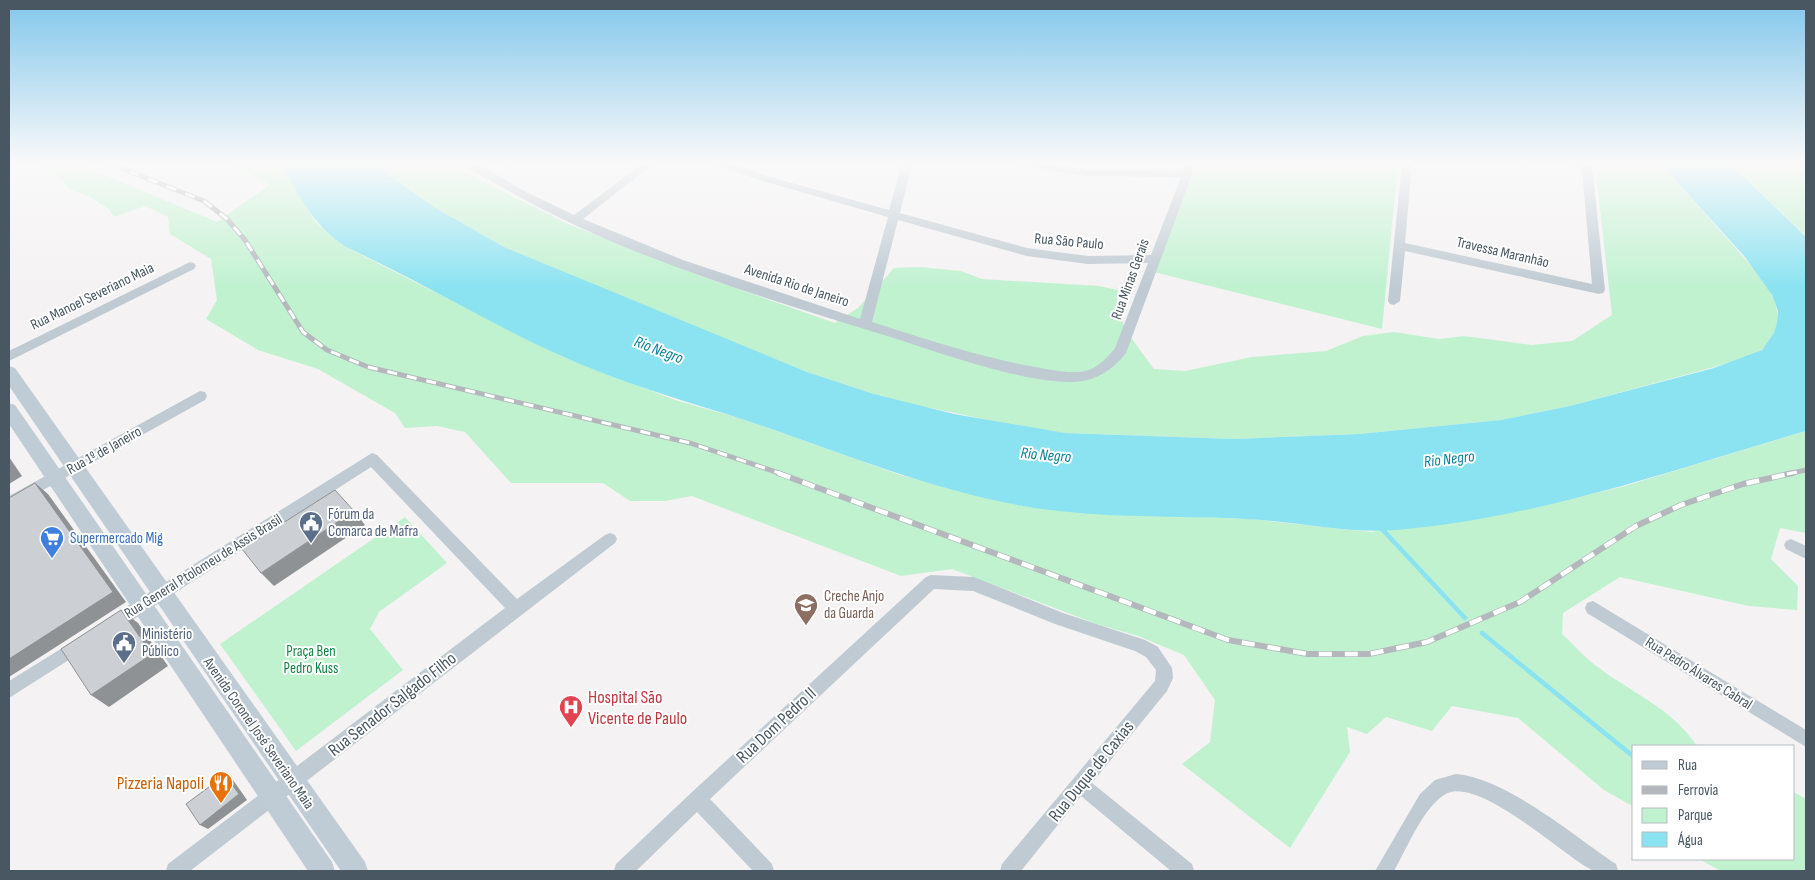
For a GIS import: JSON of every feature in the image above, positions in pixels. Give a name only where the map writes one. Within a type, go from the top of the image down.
[{"type":"main road","name":"Avenida Coronel José Severiano Maia","points":[[9,373],[356,871]]},
{"type":"main road","name":"Avenida Coronel José Severiano Maia","points":[[9,410],[323,871]]},
{"type":"street","name":"Avenida Rio de Janeiro","points":[[546,205],[576,220],[691,267],[987,363],[1054,375],[1082,376],[1112,363],[1121,350]]},
{"type":"street","points":[[576,220],[595,205]]},
{"type":"street","name":"Rua São Paulo","points":[[860,205],[1011,249],[1088,260],[1155,259]]},
{"type":"street","points":[[866,325],[897,205]]},
{"type":"street","name":"Rua Minas Gerais","points":[[1121,350],[1175,205]]},
{"type":"street","points":[[1394,301],[1403,205]]},
{"type":"street","name":"Travessa Maranhão","points":[[1399,246],[1599,290],[1592,205]]},
{"type":"street","name":"Rua Manoel Severiano Maia","points":[[9,356],[190,266]]},
{"type":"street","name":"Rua 1º de Janeiro","points":[[9,503],[200,396]]},
{"type":"street","name":"Rua General Ptolomeu de Assis Brasil","points":[[9,690],[372,459],[516,608]]},
{"type":"street","name":"Rua Senador Salgado Filho","points":[[175,871],[516,608],[610,539]]},
{"type":"street","points":[[1791,545],[1806,553]]},
{"type":"street","name":"Rua Duque de Caxias","points":[[931,582],[974,584],[1061,619],[1139,645],[1152,652],[1164,668],[1165,678],[1162,686],[1009,871]]},
{"type":"street","name":"Rua Dom Pedro II","points":[[623,871],[697,799],[931,582]]},
{"type":"street","name":"Rua Pedro Álvares Cabral","points":[[1593,608],[1806,739]]},
{"type":"street","points":[[1384,871],[1429,795],[1442,786],[1459,783],[1481,788],[1500,796],[1609,871]]},
{"type":"street","points":[[1080,784],[1184,871]]},
{"type":"street","points":[[697,799],[765,871]]},
{"type":"green space","points":[[103,205],[176,205],[217,222],[241,205],[305,205],[315,222],[346,247],[561,356],[675,400],[746,420],[900,475],[1023,506],[1091,513],[1250,519],[1371,532],[1556,503],[1625,486],[1806,431],[1806,533],[1780,528],[1771,559],[1798,586],[1797,610],[1749,606],[1620,577],[1563,613],[1562,634],[1586,658],[1663,711],[1687,732],[1696,745],[1632,745],[1632,806],[1604,790],[1518,718],[1452,706],[1432,731],[1386,717],[1367,734],[1347,727],[1350,752],[1290,848],[1182,764],[1210,742],[1215,700],[1184,655],[1138,636],[1094,623],[952,569],[901,576],[692,496],[665,501],[630,501],[603,483],[511,483],[465,432],[437,426],[405,428],[395,413],[318,369],[258,350],[206,319],[217,300],[211,259],[170,234],[168,217],[145,206],[114,217],[109,209]]},
{"type":"green space","points":[[431,205],[530,205],[568,224],[701,276],[835,323],[858,308],[894,268],[919,267],[961,271],[982,279],[1099,286],[1118,290],[1117,301],[1123,322],[1134,342],[1154,369],[1185,371],[1252,357],[1326,351],[1363,336],[1394,332],[1439,339],[1464,336],[1531,345],[1572,341],[1612,315],[1600,205],[1697,205],[1762,278],[1774,300],[1778,315],[1775,330],[1764,348],[1740,360],[1570,406],[1501,420],[1359,434],[1235,439],[1065,433],[1028,428],[916,405],[874,394],[807,372],[504,247]]},
{"type":"green space","points":[[1181,205],[1394,205],[1382,329],[1154,272]]},
{"type":"green space","points":[[1774,205],[1806,205],[1806,237]]},
{"type":"green space","name":"Praça Ben Pedro Kuss","points":[[405,517],[447,563],[379,612],[370,629],[403,670],[296,751],[220,644]]},
{"type":"green space","points":[[1795,793],[1806,799],[1806,871],[1721,871],[1701,860],[1795,860]]},
{"type":"water","name":"Rio Negro","points":[[305,205],[431,205],[504,247],[807,372],[874,394],[954,414],[1065,433],[1235,439],[1359,434],[1501,420],[1570,406],[1714,368],[1762,350],[1774,333],[1777,323],[1778,311],[1772,295],[1745,257],[1698,205],[1773,205],[1806,237],[1806,431],[1604,491],[1553,504],[1450,524],[1397,530],[1340,529],[1245,519],[1106,515],[1023,506],[952,490],[882,468],[745,420],[627,382],[580,364],[504,328],[346,247],[324,229]]},
{"type":"building","name":"Supermercado Mig","points":[[35,483],[113,592],[9,659],[9,498]]},
{"type":"building","points":[[335,490],[354,511],[261,573],[242,549]]},
{"type":"building","points":[[121,610],[152,654],[91,695],[61,649]]},
{"type":"building","points":[[225,775],[239,794],[200,825],[186,804]]},
{"type":"waterway","points":[[1381,528],[1465,618]]},
{"type":"waterway","points":[[1482,633],[1632,755]]},
{"type":"railway","points":[[209,205],[227,219],[245,240],[303,332],[327,350],[368,367],[690,443],[782,474]]},
{"type":"railway","points":[[1787,474],[1806,470]]},
{"type":"railway","points":[[778,473],[1228,640],[1308,654],[1369,654],[1427,642],[1520,602],[1636,526],[1681,505],[1743,484],[1793,473]]},
{"type":"place","name":"Fórum da Comarca de Mafra","points":[[311,544]]},
{"type":"place","name":"Supermercado Mig","points":[[52,559]]},
{"type":"place","name":"Creche Anjo da Guarda","points":[[806,626]]},
{"type":"place","name":"Ministério Público","points":[[124,664]]},
{"type":"place","name":"Hospital São Vicente de Paulo","points":[[571,728]]},
{"type":"place","name":"Pizzeria Napoli","points":[[221,804]]}]
